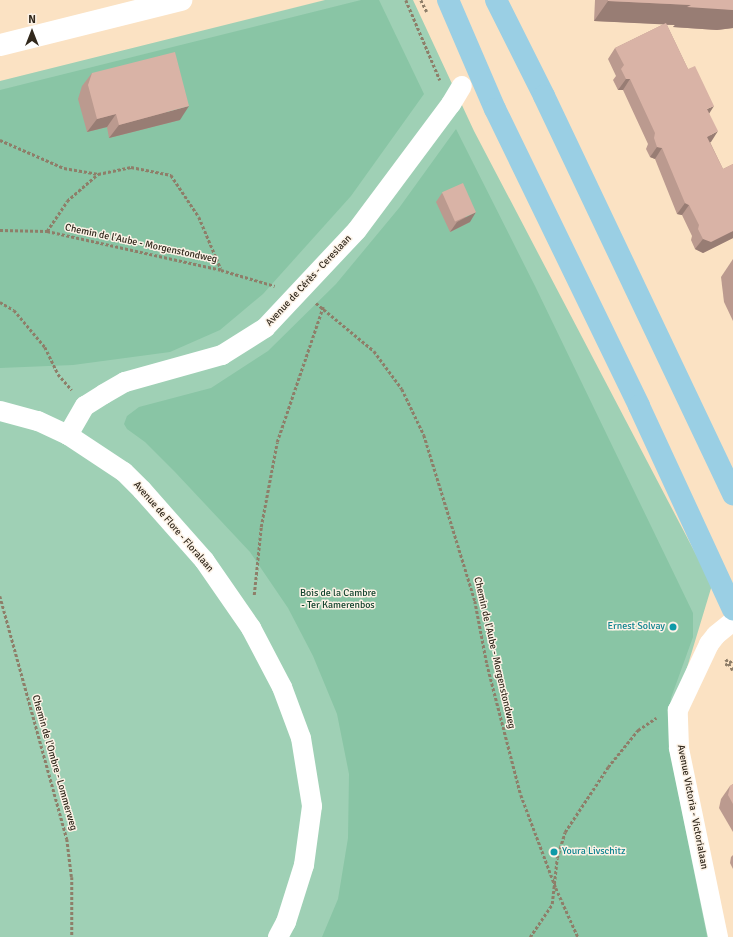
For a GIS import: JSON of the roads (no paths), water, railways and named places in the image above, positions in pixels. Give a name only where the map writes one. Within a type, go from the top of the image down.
[{"type":"main road","points":[[0,45],[182,0]]},
{"type":"main road","points":[[448,0],[495,109],[639,406],[733,609]]},
{"type":"main road","points":[[506,5],[733,494]]},
{"type":"street","name":"Avenue de Cérès - Cereslaan","points":[[68,435],[85,406],[125,382],[222,355],[265,328],[299,294],[357,230],[452,104],[462,86]]},
{"type":"street","name":"Avenue de Flore - Floralaan","points":[[0,411],[38,421],[68,435],[124,472],[142,490],[204,560],[251,628],[282,687],[301,738],[312,806],[304,865],[286,922],[278,937]]},
{"type":"street","name":"Avenue Victoria - Victorialaan","points":[[718,937],[678,748],[678,710],[709,644],[716,635],[733,621]]},
{"type":"place","name":"Ernest Solvay","points":[[673,627]]},
{"type":"place","name":"Youra Livschitz","points":[[554,852]]},
{"type":"park label","name":"Bois de la Cambre - Ter Kamerenbos","points":[[338,598]]}]
